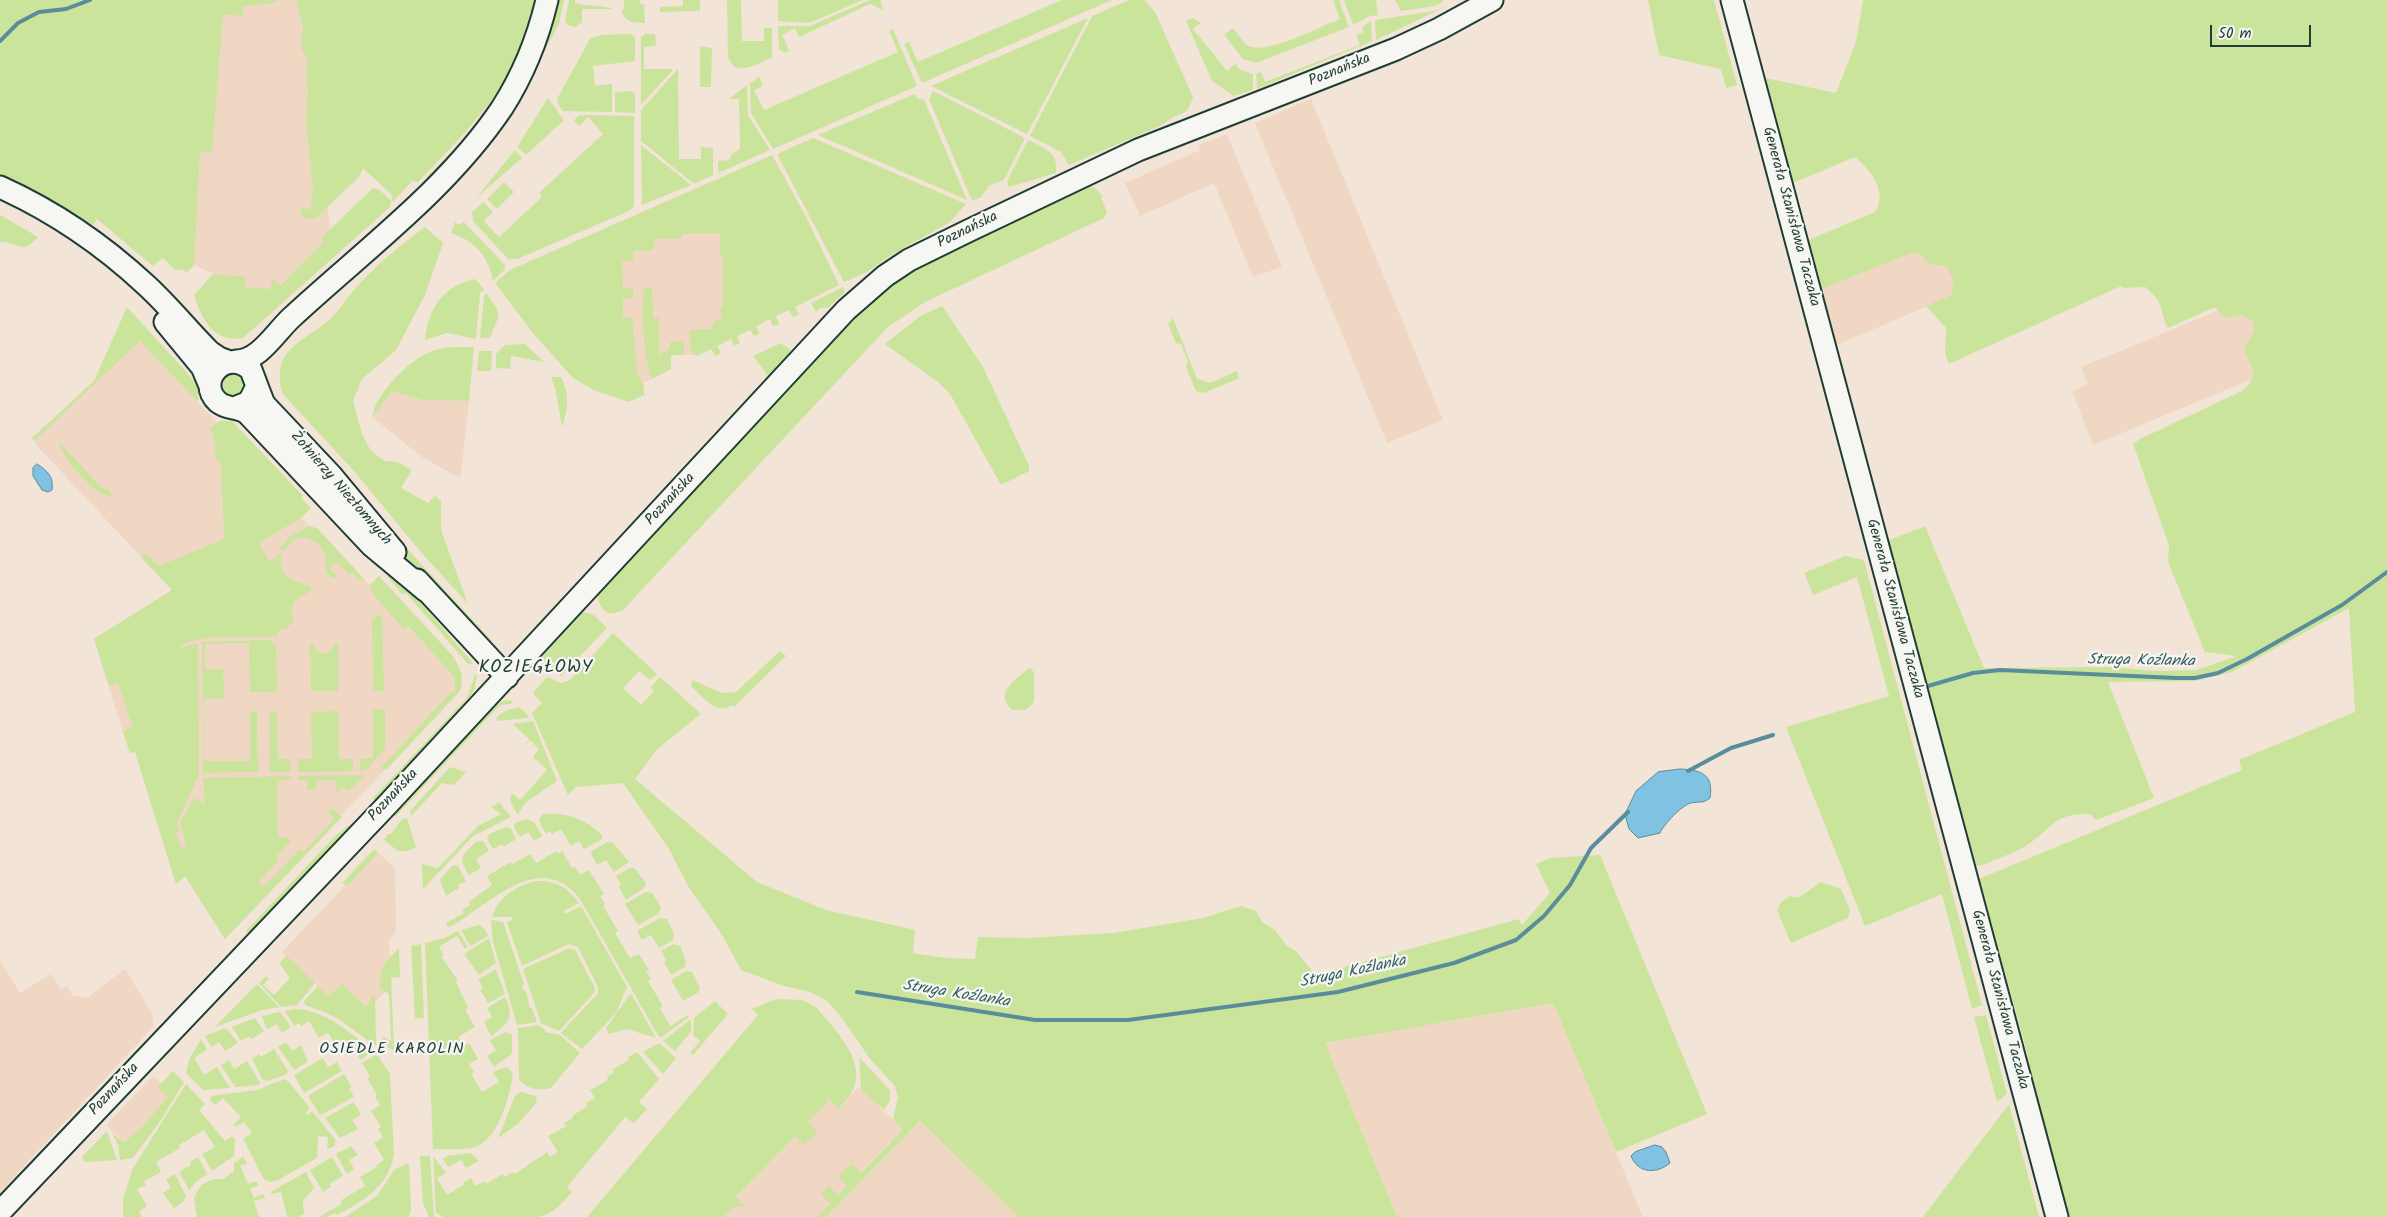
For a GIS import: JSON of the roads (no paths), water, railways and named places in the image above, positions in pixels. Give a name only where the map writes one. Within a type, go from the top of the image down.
[{"type":"street","points":[[210,386],[215,371],[233,362],[252,358],[290,318],[348,269],[432,190],[490,123],[522,71],[536,38],[547,0]]},
{"type":"street","name":"Poznańska","points":[[0,1212],[507,677],[821,337],[859,298],[885,276],[909,260],[1131,154],[1396,49],[1445,26],[1492,0]]},
{"type":"street","name":"Generała Stanisława Taczaka","points":[[1732,0],[2057,1217]]},
{"type":"street","points":[[0,187],[44,209],[91,241],[147,286],[210,352],[219,358],[251,370],[257,383]]},
{"type":"street","points":[[0,198],[70,241],[147,302],[202,367],[217,401],[234,408],[249,402],[264,366],[328,296],[348,269]]},
{"type":"street","name":"Żołnierzy Niezłomnych","points":[[257,383],[264,404],[349,495],[426,591],[507,677]]},
{"type":"street","name":"Żołnierzy Niezłomnych","points":[[234,408],[243,410],[250,416],[372,546],[426,591]]},
{"type":"water","points":[[37,464],[51,478],[52,490],[48,492],[42,490],[33,476],[33,468]]},
{"type":"water","points":[[1680,769],[1700,772],[1704,775],[1710,783],[1710,798],[1703,802],[1687,804],[1669,820],[1660,833],[1638,838],[1629,829],[1625,814],[1636,791],[1658,772]]},
{"type":"water","points":[[1655,1145],[1662,1147],[1670,1163],[1659,1169],[1648,1170],[1643,1169],[1634,1162],[1631,1156],[1635,1152]]},
{"type":"waterway","points":[[0,41],[18,23],[39,12],[66,9],[90,0]]},
{"type":"waterway","name":"Struga Koźlanka","points":[[1928,686],[1973,673],[2000,670],[2176,678],[2195,678],[2218,673],[2247,659],[2342,605],[2387,572]]},
{"type":"waterway","name":"Struga Koźlanka","points":[[1688,771],[1731,748],[1773,735]]},
{"type":"waterway","name":"Struga Koźlanka","points":[[857,992],[1035,1020],[1128,1020],[1338,992],[1454,963],[1516,940],[1544,916],[1570,885],[1591,848],[1628,812]]},
{"type":"district","name":"KOZIEGŁOWY","points":[[536,669]]},
{"type":"district","name":"OSIEDLE KAROLIN","points":[[392,1050]]}]
